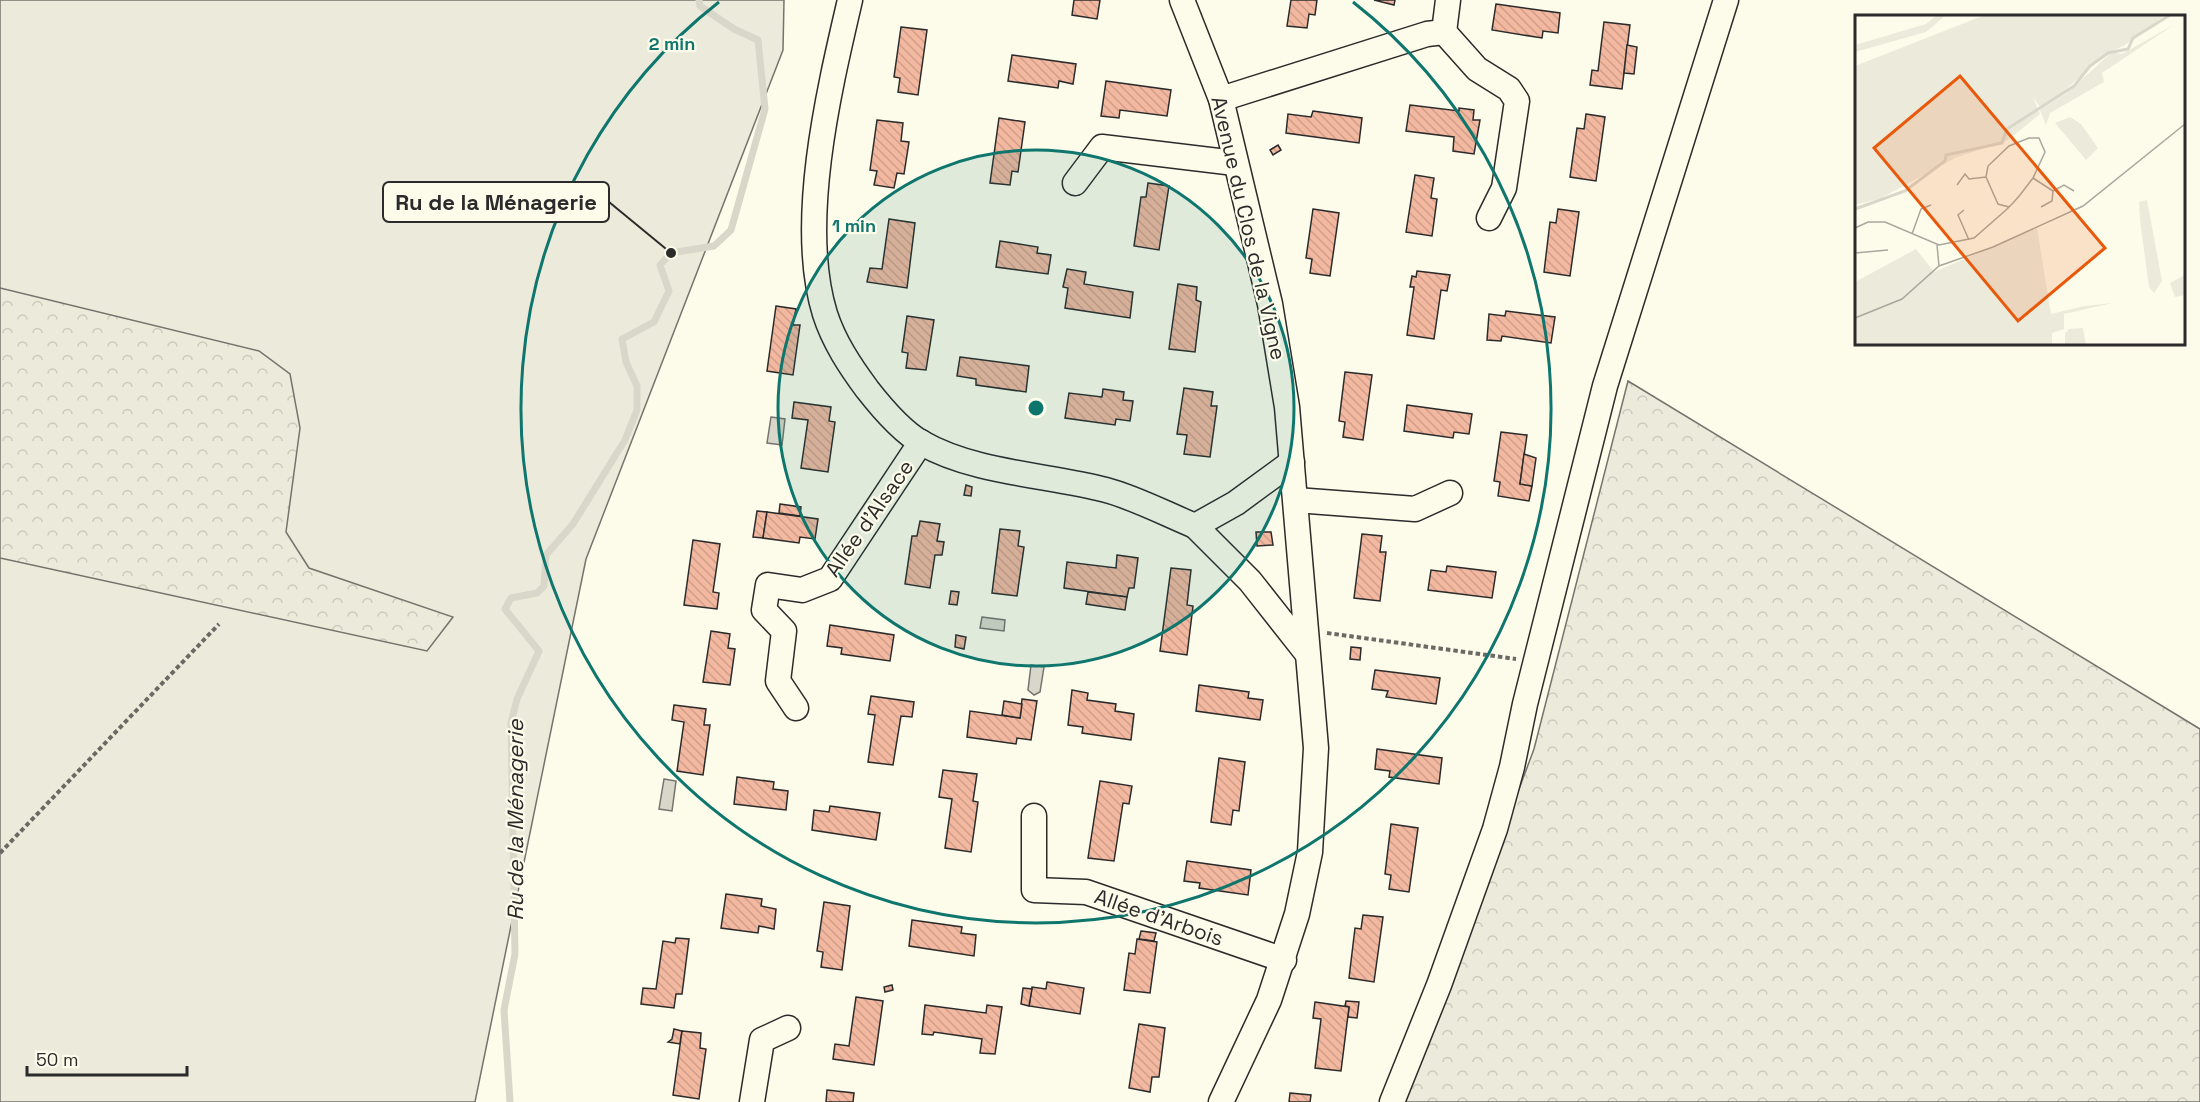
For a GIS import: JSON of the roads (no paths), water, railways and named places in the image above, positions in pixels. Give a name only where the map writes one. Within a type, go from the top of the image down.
[{"type":"street","points":[[850,0],[834,71],[816,205],[817,284],[825,316],[846,361],[880,405],[921,442],[976,462],[1108,491],[1195,526],[1250,580],[1306,641]]},
{"type":"street","name":"Avenue du Clos de la Vigne","points":[[1182,0],[1221,99],[1270,304],[1284,389],[1292,462],[1314,720],[1314,804],[1308,862],[1284,960],[1265,1009],[1221,1102]]},
{"type":"street","points":[[1448,0],[1444,32],[1477,69],[1509,89],[1517,101],[1504,188],[1489,218]]},
{"type":"street","points":[[1392,1102],[1438,985],[1495,828],[1512,767],[1525,704],[1602,397],[1726,0]]},
{"type":"street","points":[[1221,99],[1427,34],[1444,32]]},
{"type":"street","points":[[1075,183],[1102,147],[1235,163]]},
{"type":"street","name":"Allée d'Alsace","points":[[796,708],[778,681],[784,631],[764,609],[768,585],[802,590],[830,579],[921,442]]},
{"type":"street","points":[[1195,526],[1247,496],[1292,462]]},
{"type":"street","points":[[1296,500],[1415,509],[1450,493]]},
{"type":"street","name":"Allée d'Arbois","points":[[1034,816],[1034,890],[1058,893],[1086,892],[1284,960]]},
{"type":"street","points":[[752,1102],[762,1040],[788,1028]]},
{"type":"waterway","name":"Ru de la Ménagerie","points":[[510,1102],[504,1010],[515,954],[511,723],[517,699],[539,651],[505,609],[511,598],[537,593],[544,586],[546,555],[573,524],[625,440],[637,410],[637,386],[626,362],[622,339],[654,322],[669,291],[660,265],[671,253],[714,246],[731,230],[765,109],[758,40],[734,29],[700,6],[699,0]]},
{"type":"place","name":"Ru de la Ménagerie","points":[[671,253]]}]
